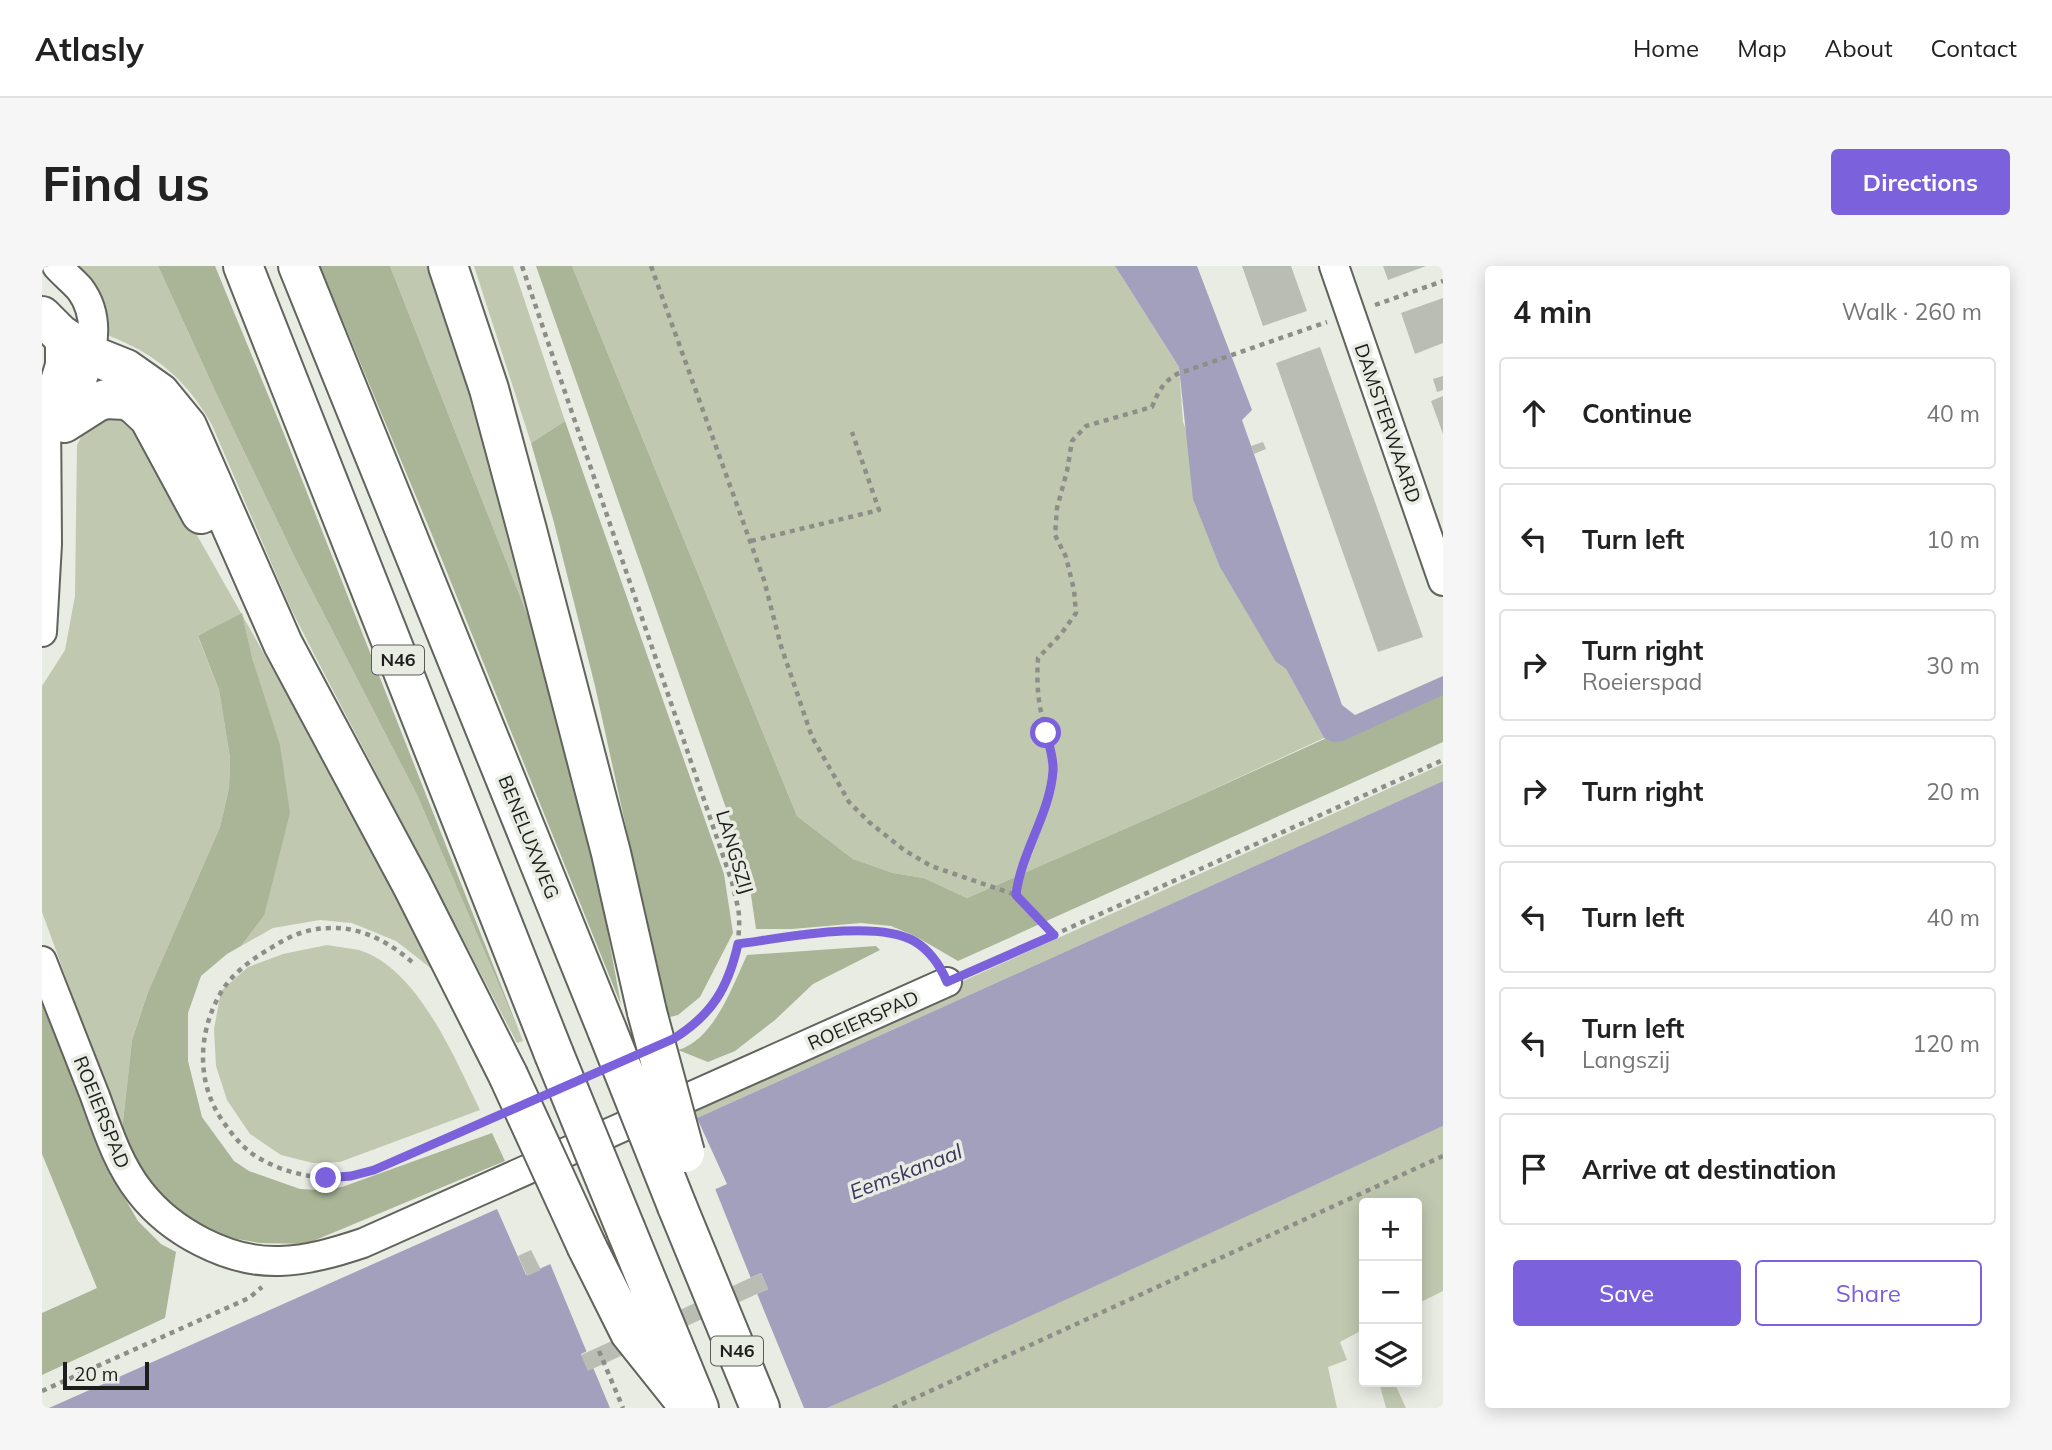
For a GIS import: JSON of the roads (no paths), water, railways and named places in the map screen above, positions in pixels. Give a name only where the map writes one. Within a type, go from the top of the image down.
[{"type":"main road","name":"N46","points":[[243,266],[554,1054],[699,1408]]},
{"type":"main road","name":"BENELUXWEG","points":[[298,266],[760,1408]]},
{"type":"main road","name":"N46","points":[[448,266],[489,389],[611,853],[646,1012],[685,1153],[687,1228]]},
{"type":"main road","points":[[51,325],[91,355],[126,369],[160,393],[187,426],[284,644],[412,885],[508,1075],[630,1333],[690,1408]]},
{"type":"main road","points":[[64,423],[106,399],[125,400],[143,410],[208,527],[256,582]]},
{"type":"street","points":[[48,463],[91,355],[94,336],[87,303],[80,289],[57,266]]},
{"type":"street","name":"DAMSTERWAARD","points":[[1334,266],[1443,581]]},
{"type":"street","points":[[42,632],[47,544],[46,410],[60,365],[51,325]]},
{"type":"street","name":"ROEIERSPAD","points":[[42,961],[118,1155],[140,1192],[164,1217],[199,1240],[250,1258],[277,1261],[320,1256],[363,1243],[947,982]]},
{"type":"water","points":[[1115,266],[1197,266],[1252,410],[1242,420],[1342,705],[1355,715],[1443,676],[1443,695],[1343,741],[1333,742],[1324,738],[1286,669],[1276,662],[1220,567],[1193,499],[1179,367]]},
{"type":"water","name":"Eemskanaal","points":[[1443,781],[1443,1126],[889,1381],[827,1408],[49,1408],[497,1209],[526,1275],[727,1184],[697,1118]],"holes":[[[761,1273],[768,1289],[588,1370],[581,1354]]]}]
